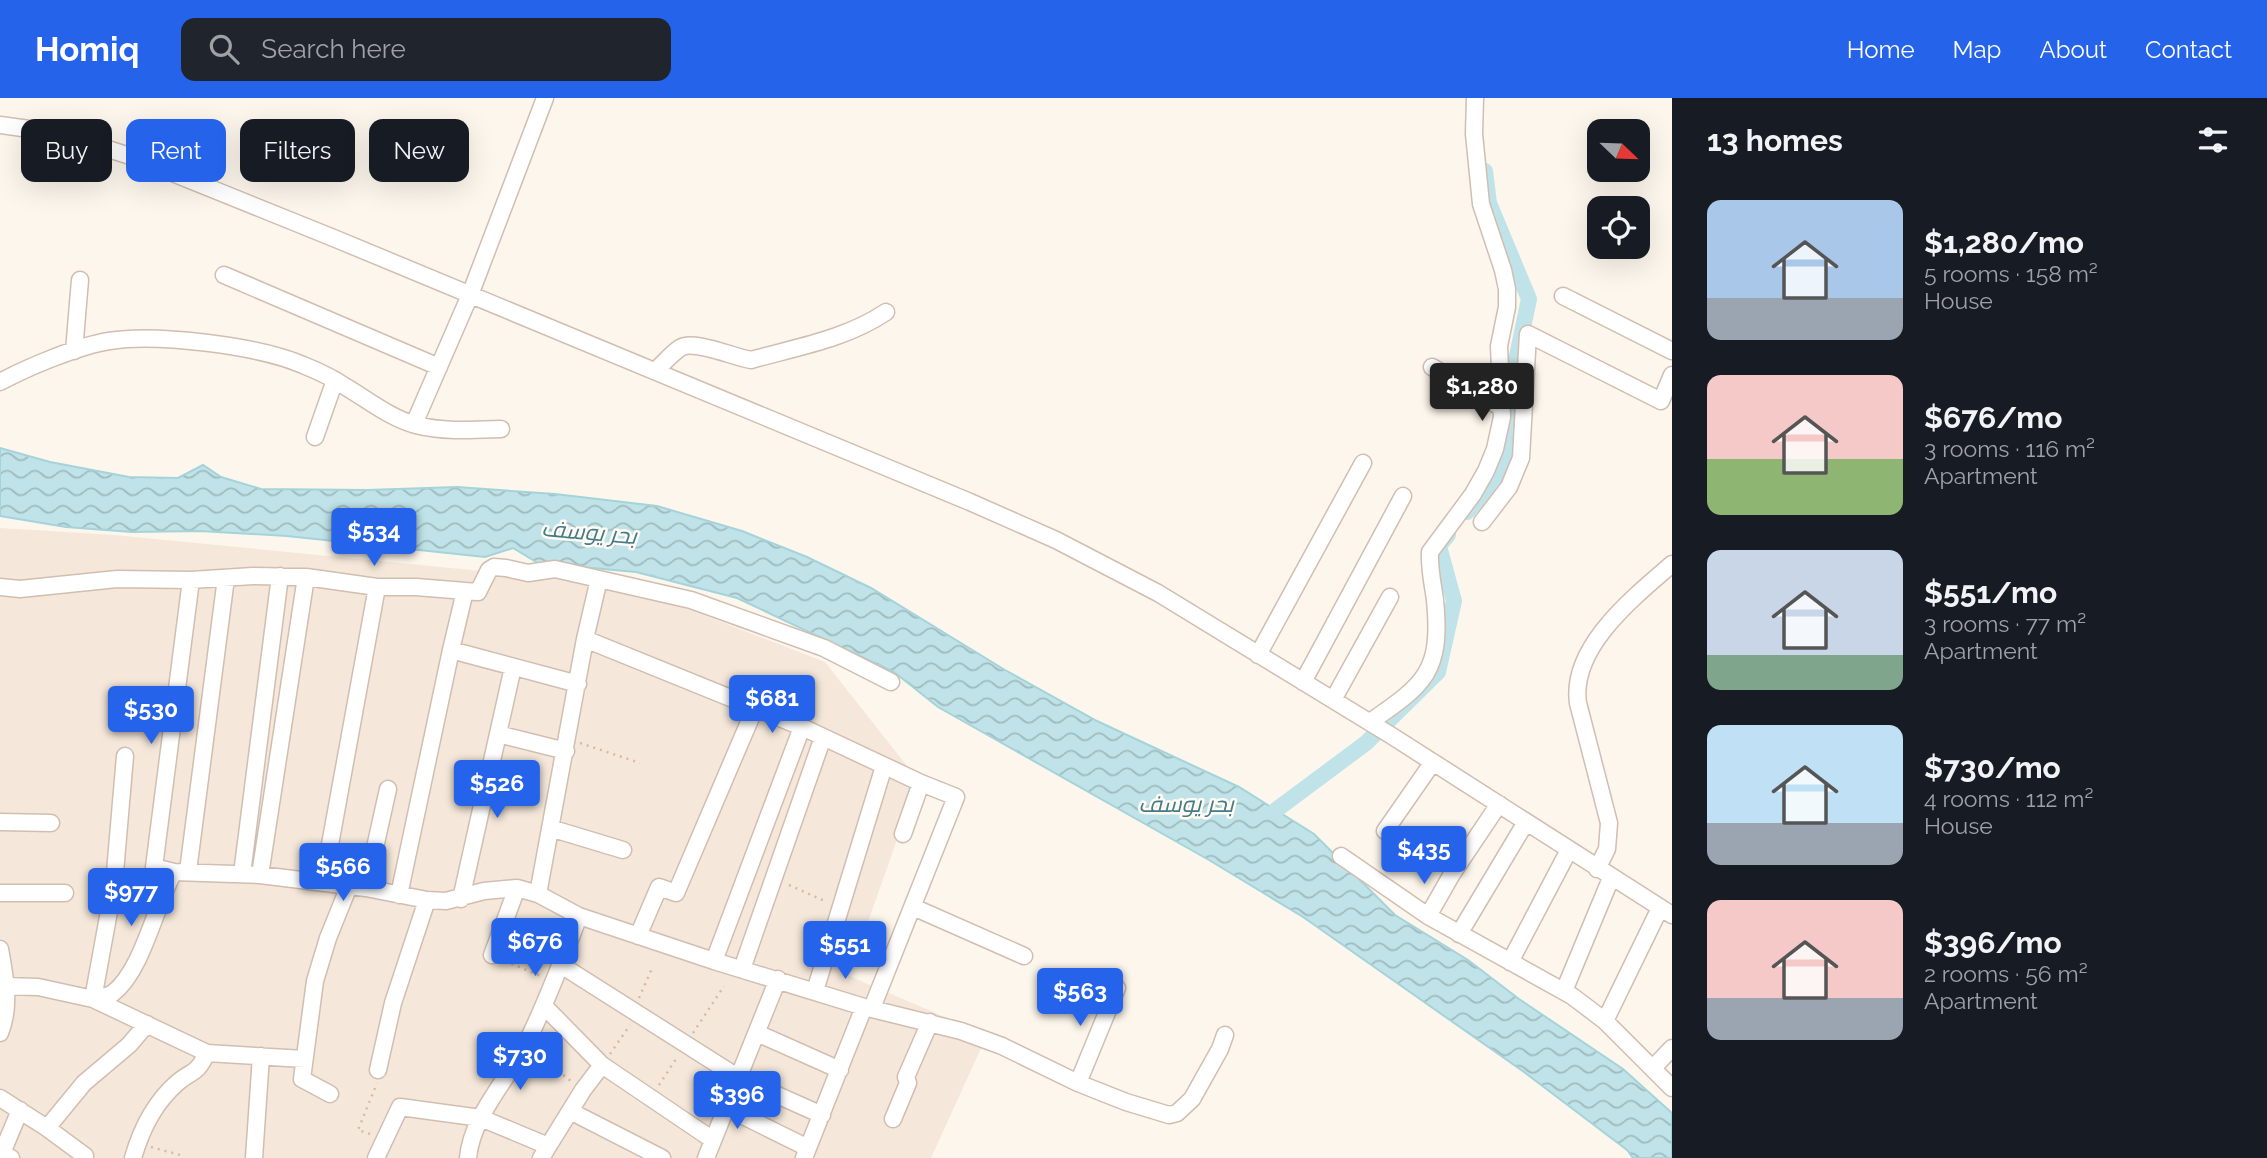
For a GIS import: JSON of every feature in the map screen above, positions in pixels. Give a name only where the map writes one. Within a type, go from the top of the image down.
[{"type":"street","points":[[414,424],[470,295],[545,98]]},
{"type":"street","points":[[1372,724],[1409,694],[1428,674],[1434,657],[1436,627],[1430,552],[1473,494],[1486,471],[1495,449],[1502,408],[1499,346],[1507,307],[1507,289],[1481,204],[1474,134],[1475,98]]},
{"type":"street","points":[[0,125],[58,133],[96,144],[222,192],[970,502],[1056,540],[1158,593],[1392,736],[1666,912],[1605,1021]]},
{"type":"street","points":[[224,275],[439,367]]},
{"type":"street","points":[[74,351],[80,280]]},
{"type":"street","points":[[1563,296],[1672,351]]},
{"type":"street","points":[[655,371],[681,347],[691,344],[736,358],[751,359],[843,335],[864,327],[886,312]]},
{"type":"street","points":[[1482,522],[1509,487],[1521,458],[1528,334],[1661,401],[1672,375]]},
{"type":"street","points":[[0,382],[74,351],[110,341],[161,339],[212,344],[271,355],[301,364],[335,380],[395,417],[414,424],[436,428],[500,429]]},
{"type":"street","points":[[1432,367],[1502,408]]},
{"type":"street","points":[[315,437],[335,380]]},
{"type":"street","points":[[1258,655],[1363,463]]},
{"type":"street","points":[[1303,682],[1403,496]]},
{"type":"street","points":[[1564,991],[1604,873],[1609,823],[1578,703],[1580,669],[1591,648],[1611,621],[1672,564]]},
{"type":"street","points":[[0,589],[117,579],[191,580],[280,576],[377,587],[478,592],[485,574],[494,567],[528,573],[555,569],[716,608],[824,648],[891,682]]},
{"type":"street","points":[[242,874],[280,576]]},
{"type":"street","points":[[260,875],[306,577]]},
{"type":"street","points":[[93,999],[115,992],[125,979],[181,871],[226,578]]},
{"type":"street","points":[[537,894],[599,579]]},
{"type":"street","points":[[191,580],[154,867],[260,875],[366,888],[427,900],[461,899],[484,891],[517,888],[537,894],[579,916],[714,961],[868,1007],[930,1022],[1002,1046],[1078,1083],[1169,1115],[1177,1113],[1192,1099],[1225,1035]]},
{"type":"street","points":[[323,883],[377,587]]},
{"type":"street","points":[[400,895],[465,591]]},
{"type":"street","points":[[1333,700],[1390,597]]},
{"type":"street","points":[[586,639],[802,727],[956,797],[913,907],[806,1153],[727,1108]]},
{"type":"street","points":[[451,650],[578,684]]},
{"type":"street","points":[[461,899],[513,667]]},
{"type":"street","points":[[638,936],[659,887],[676,893],[755,708]]},
{"type":"street","points":[[714,961],[802,727]]},
{"type":"street","points":[[498,734],[567,745]]},
{"type":"street","points":[[742,969],[823,737]]},
{"type":"street","points":[[93,999],[114,884],[125,756]]},
{"type":"street","points":[[1385,831],[1433,762]]},
{"type":"street","points":[[815,991],[884,766]]},
{"type":"street","points":[[903,834],[921,783]]},
{"type":"street","points":[[366,888],[388,789]]},
{"type":"street","points":[[1428,916],[1452,874],[1499,804]]},
{"type":"street","points":[[0,822],[51,823]]},
{"type":"street","points":[[1458,934],[1526,822]]},
{"type":"street","points":[[550,828],[623,850]]},
{"type":"street","points":[[1510,962],[1569,850]]},
{"type":"street","points":[[1341,856],[1428,916],[1564,991],[1605,1021],[1672,1088]]},
{"type":"street","points":[[330,1094],[302,1079],[315,981],[328,938],[349,886]]},
{"type":"street","points":[[492,956],[517,888]]},
{"type":"street","points":[[0,893],[65,893]]},
{"type":"street","points":[[378,1070],[393,1003],[427,900]]},
{"type":"street","points":[[913,907],[1024,956]]},
{"type":"street","points":[[468,1158],[469,1146],[481,1118],[526,1045],[544,1006],[579,916]]},
{"type":"street","points":[[0,950],[6,1012],[0,1033]]},
{"type":"street","points":[[561,965],[739,1078],[822,1115]]},
{"type":"street","points":[[706,1158],[778,979]]},
{"type":"street","points":[[5,986],[38,987],[93,999],[207,1053],[304,1059]]},
{"type":"street","points":[[1078,1083],[1117,988]]},
{"type":"street","points":[[544,1006],[602,1065],[713,1140]]},
{"type":"street","points":[[893,1119],[908,1083],[906,1077],[930,1022]]},
{"type":"street","points":[[47,1128],[83,1083],[129,1045],[147,1024]]},
{"type":"street","points":[[757,1033],[840,1070]]},
{"type":"street","points":[[1653,1068],[1672,1048]]},
{"type":"street","points":[[135,1150],[153,1112],[178,1081],[199,1069],[207,1053]]},
{"type":"street","points":[[254,1158],[261,1056]]},
{"type":"street","points":[[376,1158],[400,1107],[481,1118],[545,1152],[583,1090],[602,1065]]},
{"type":"street","points":[[0,1098],[85,1156]]},
{"type":"street","points":[[11,1158],[2,1153],[20,1110]]},
{"type":"street","points":[[570,1111],[662,1158]]},
{"type":"path","points":[[567,745],[640,763]]},
{"type":"path","points":[[1385,831],[1452,874]]},
{"type":"path","points":[[773,878],[840,908]]},
{"type":"path","points":[[492,956],[554,982]]},
{"type":"path","points":[[602,1065],[636,1012],[653,966]]},
{"type":"path","points":[[649,1099],[724,986]]},
{"type":"path","points":[[526,1045],[583,1090]]},
{"type":"path","points":[[378,1070],[376,1086],[358,1130],[384,1138]]},
{"type":"path","points":[[135,1150],[184,1156]]},
{"type":"shaded area","points":[[0,528],[114,535],[626,585],[825,662],[918,780],[849,976],[987,1035],[931,1158],[0,1158]]},
{"type":"water","name":"بحر يوسف","points":[[0,448],[50,462],[129,477],[178,478],[203,465],[221,477],[261,489],[457,487],[555,494],[657,506],[742,531],[807,557],[871,588],[1005,670],[1097,721],[1239,787],[1314,834],[1395,915],[1468,960],[1519,999],[1623,1069],[1672,1113],[1672,1158],[1633,1158],[1627,1150],[1524,1072],[1303,917],[1209,860],[938,707],[894,672],[737,598],[636,572],[538,563],[513,548],[485,557],[287,536],[200,531],[132,532],[66,527],[0,516]]},
{"type":"waterway","points":[[1467,512],[1506,467],[1513,375],[1529,299],[1489,203],[1485,171]]},
{"type":"waterway","points":[[1276,810],[1366,743],[1438,672],[1454,601],[1439,546],[1448,535]]}]
